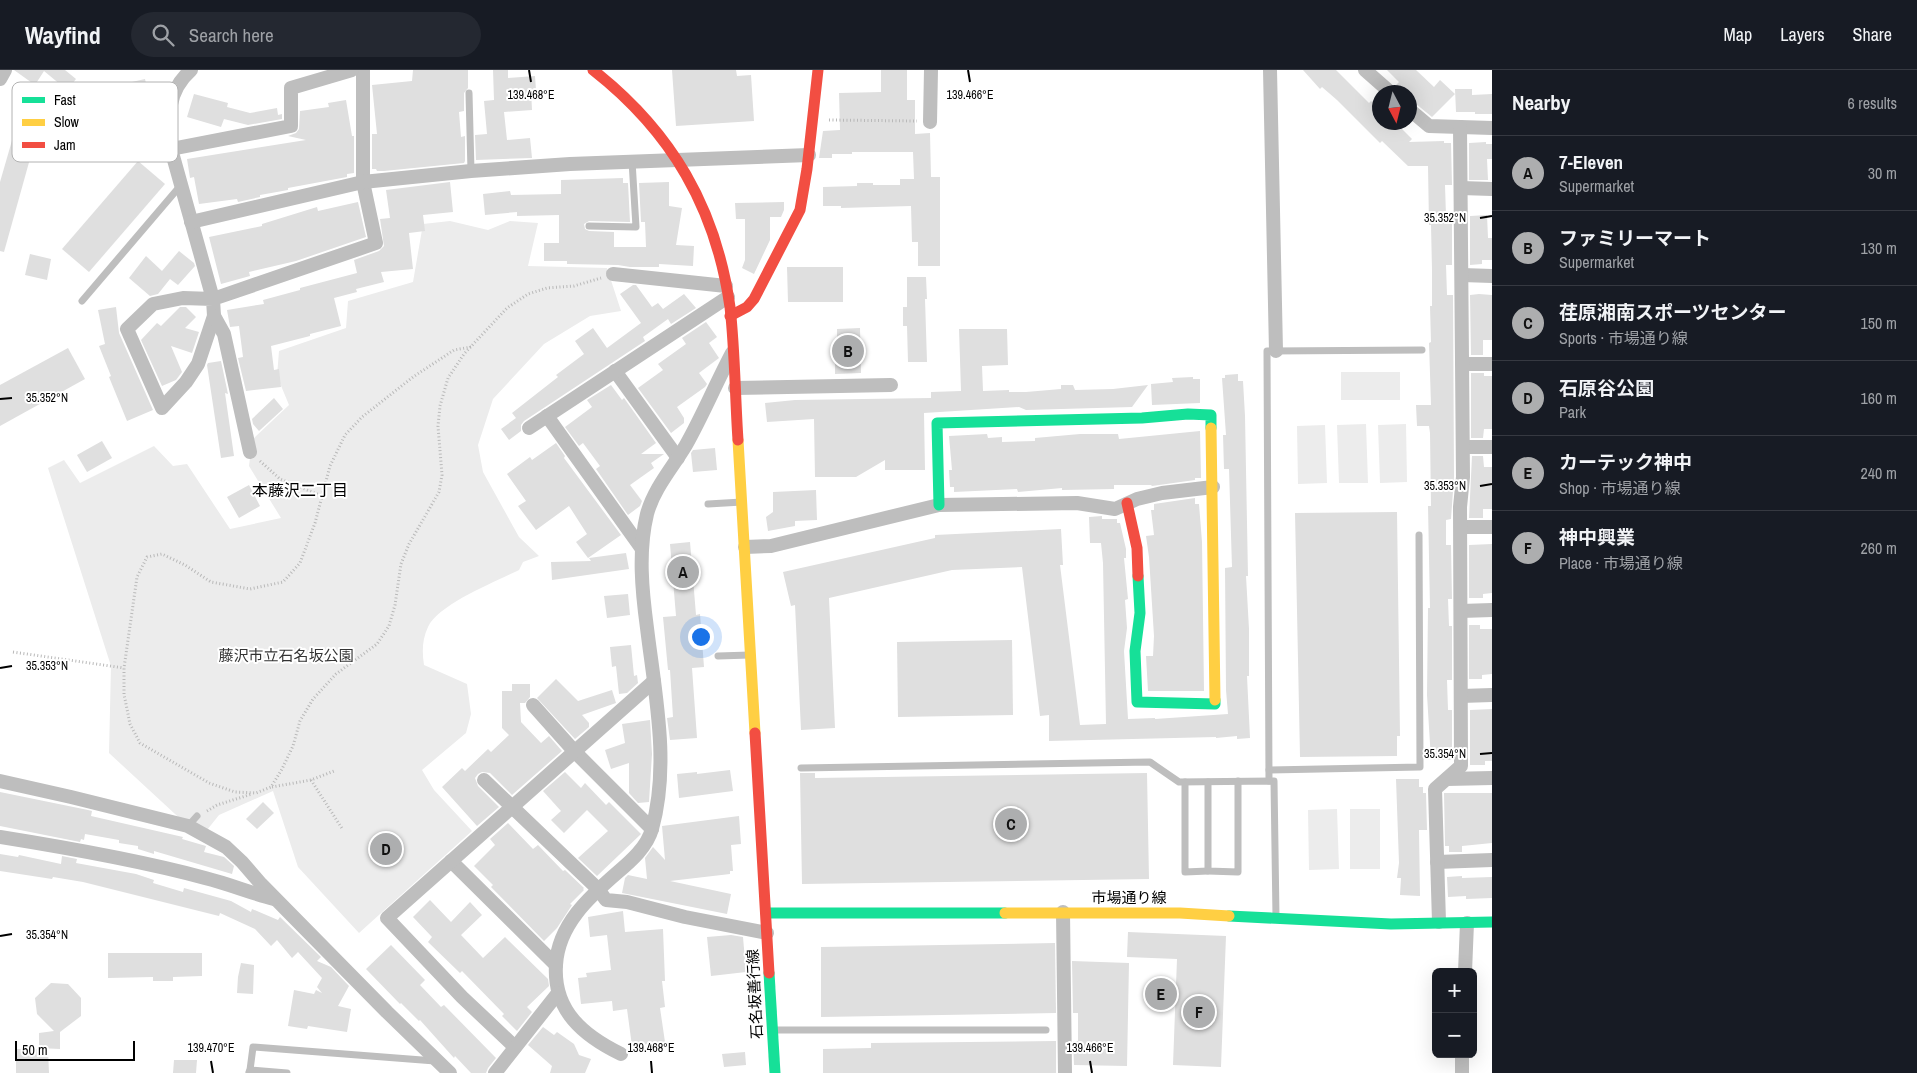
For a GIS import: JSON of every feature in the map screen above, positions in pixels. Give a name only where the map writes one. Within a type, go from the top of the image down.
[{"type":"street","points":[[0,79],[5,70]]},
{"type":"street","points":[[178,84],[191,70]]},
{"type":"street","points":[[178,148],[291,126],[291,88],[352,70]]},
{"type":"street","points":[[175,162],[213,298],[214,316],[198,364],[186,382],[162,408],[127,329],[153,304],[183,298],[213,298],[376,242],[364,182],[363,70]]},
{"type":"street","name":"石名坂善行線","points":[[593,70],[625,95],[646,117],[693,188],[709,222],[721,261],[727,292],[733,352],[745,547],[775,1073]]},
{"type":"street","points":[[730,316],[747,307],[754,299],[800,210],[818,70]]},
{"type":"street","points":[[930,122],[931,70]]},
{"type":"street","points":[[1270,70],[1276,351]]},
{"type":"street","points":[[1365,70],[1382,85]]},
{"type":"street","points":[[1417,116],[1429,126],[1492,128]]},
{"type":"street","points":[[1439,922],[1435,789],[1461,766],[1462,275],[1460,127]]},
{"type":"street","points":[[191,222],[364,182],[471,170],[808,154]]},
{"type":"street","points":[[1461,188],[1492,189]]},
{"type":"street","points":[[613,274],[727,292]]},
{"type":"street","points":[[1462,275],[1492,276]]},
{"type":"street","points":[[529,428],[615,371],[727,292]]},
{"type":"street","points":[[214,316],[224,334],[250,452]]},
{"type":"street","points":[[621,1054],[602,1045],[580,1029],[565,1009],[558,993],[556,965],[560,939],[573,917],[598,890],[640,851],[652,830],[658,794],[660,758],[659,721],[643,594],[642,548],[647,514],[654,495],[678,458],[733,352]]},
{"type":"street","points":[[1462,364],[1492,364]]},
{"type":"street","points":[[615,371],[678,458]]},
{"type":"street","points":[[735,388],[891,385]]},
{"type":"street","points":[[939,505],[937,423],[1142,418],[1188,414],[1211,415],[1214,488],[1214,704],[1137,702],[1135,651],[1140,614],[1137,548],[1127,503]]},
{"type":"street","points":[[547,416],[642,548]]},
{"type":"street","points":[[1462,447],[1492,447]]},
{"type":"street","points":[[745,547],[771,546],[939,505],[1077,504],[1116,509],[1127,503],[1162,493],[1214,488]]},
{"type":"street","points":[[1460,527],[1492,527]]},
{"type":"street","points":[[1461,610],[1492,610]]},
{"type":"street","points":[[515,1047],[462,997],[387,918],[654,681]]},
{"type":"street","points":[[1461,696],[1492,695]]},
{"type":"street","points":[[533,705],[575,752],[652,830]]},
{"type":"street","points":[[1447,778],[1492,778]]},
{"type":"street","points":[[484,780],[598,890],[606,900],[627,902],[685,917],[767,933]]},
{"type":"street","points":[[0,782],[188,826],[226,848],[242,862],[275,899],[387,1012],[450,1073]]},
{"type":"street","points":[[0,837],[76,849],[207,878],[275,899]]},
{"type":"street","points":[[1438,862],[1492,860]]},
{"type":"street","points":[[451,861],[556,965]]},
{"type":"street","points":[[1063,912],[1065,1073]]},
{"type":"street","name":"市場通り線","points":[[766,913],[1180,913],[1391,924],[1492,922]]},
{"type":"street","points":[[1465,968],[1467,923]]},
{"type":"street","points":[[495,1073],[558,993]]},
{"type":"street","points":[[1462,1058],[1462,1073]]},
{"type":"lane","points":[[469,93],[471,170]]},
{"type":"lane","points":[[589,226],[636,227],[632,161]]},
{"type":"lane","points":[[82,301],[181,185]]},
{"type":"lane","points":[[1270,781],[1267,351],[1422,350]]},
{"type":"lane","points":[[708,504],[742,502]]},
{"type":"lane","points":[[1270,770],[1420,767],[1419,535]]},
{"type":"lane","points":[[718,656],[751,654]]},
{"type":"lane","points":[[802,768],[1150,762],[1179,782],[1274,781],[1276,918]]},
{"type":"lane","points":[[1185,782],[1185,872],[1238,872],[1238,781]]},
{"type":"lane","points":[[1208,782],[1208,871]]},
{"type":"lane","points":[[188,826],[197,816]]},
{"type":"lane","points":[[773,1030],[1046,1030]]},
{"type":"lane","points":[[287,1073],[250,1071],[253,1047],[438,1061]]},
{"type":"path","points":[[813,120],[930,122]]},
{"type":"path","points":[[271,787],[293,746],[300,721],[313,699],[336,674],[376,644],[389,626],[395,605],[401,564],[409,544],[439,492],[442,476],[438,426],[440,406],[448,378],[470,347],[507,308],[528,294],[547,288],[574,286],[613,274]]},
{"type":"path","points":[[256,793],[235,792],[209,783],[140,743],[130,724],[124,694],[124,668],[137,576],[147,557],[162,554],[211,582],[250,590],[283,582],[300,563],[315,523],[330,466],[345,435],[362,417],[431,364],[454,350],[470,347]]},
{"type":"path","points":[[250,452],[280,479],[322,496]]},
{"type":"path","points":[[13,652],[124,668]]},
{"type":"path","points":[[197,816],[217,805],[271,787],[311,780],[334,771]]},
{"type":"path","points":[[311,780],[343,830]]},
{"type":"green space","name":"藤沢市立石名坂公園","points":[[450,221],[488,230],[510,221],[538,223],[528,266],[607,268],[621,311],[590,316],[544,344],[493,399],[478,445],[483,472],[519,537],[539,556],[523,562],[519,570],[469,594],[443,610],[428,627],[423,646],[424,665],[467,684],[471,714],[466,733],[422,770],[434,790],[472,831],[359,933],[298,867],[273,791],[219,815],[203,835],[188,826],[109,753],[111,666],[48,468],[64,460],[80,483],[154,446],[173,466],[187,464],[230,529],[281,518],[249,466],[252,440],[289,405],[277,376],[279,351],[346,328],[348,301],[413,282],[423,224]]},
{"type":"green space","points":[[1341,372],[1400,372],[1400,400],[1341,400]]},
{"type":"green space","points":[[1366,424],[1368,483],[1339,483],[1337,425]]},
{"type":"green space","points":[[1406,424],[1407,482],[1380,483],[1378,425]]},
{"type":"green space","points":[[1325,425],[1327,483],[1298,484],[1297,426]]},
{"type":"green space","points":[[1337,809],[1339,869],[1309,870],[1308,810]]},
{"type":"green space","points":[[1350,809],[1380,809],[1380,869],[1350,869]]},
{"type":"building","points":[[14,70],[65,70],[76,79],[74,82],[57,82],[44,71],[37,82],[31,82]]},
{"type":"building","points":[[413,70],[468,70],[468,88],[464,93],[464,111],[459,112],[461,137],[465,136],[465,161],[464,163],[377,171],[372,169],[372,134],[377,134],[372,85],[412,81]]},
{"type":"building","points":[[493,70],[508,70],[508,78],[535,76],[536,90],[531,90],[532,110],[504,112],[507,140],[530,138],[532,158],[476,160],[475,135],[487,134],[484,101],[494,100]]},
{"type":"building","points":[[672,70],[736,70],[737,76],[751,75],[754,121],[676,126]]},
{"type":"building","points":[[881,70],[907,70],[907,100],[915,100],[915,134],[930,133],[931,177],[940,177],[940,266],[918,266],[918,242],[912,242],[911,206],[841,208],[841,206],[823,206],[823,187],[857,186],[857,183],[900,185],[900,179],[914,179],[913,152],[852,152],[852,154],[832,154],[832,158],[819,158],[823,131],[840,130],[839,93],[881,92]]},
{"type":"building","points":[[1303,70],[1336,70],[1369,103],[1372,102],[1372,130],[1403,130],[1412,139],[1409,142],[1444,141],[1444,143],[1451,143],[1452,185],[1445,185],[1446,216],[1452,216],[1452,265],[1446,265],[1447,295],[1453,295],[1454,477],[1451,519],[1446,520],[1446,545],[1451,545],[1452,599],[1448,599],[1449,626],[1452,626],[1452,680],[1447,680],[1448,710],[1452,710],[1452,760],[1431,760],[1427,695],[1428,608],[1430,608],[1428,506],[1431,506],[1430,433],[1429,426],[1417,426],[1416,405],[1431,405],[1429,343],[1431,342],[1432,270],[1428,166],[1408,166],[1382,141],[1380,143],[1337,100],[1322,87],[1320,89]]},
{"type":"building","points":[[1387,70],[1416,70],[1434,87],[1440,80],[1455,94],[1432,117],[1417,105],[1417,85],[1396,85],[1399,82]]},
{"type":"building","points":[[145,79],[146,82],[132,82]]},
{"type":"building","points":[[1455,89],[1472,89],[1472,95],[1492,94],[1492,114],[1456,112]]},
{"type":"building","points":[[194,94],[228,103],[227,107],[250,113],[277,108],[278,115],[282,114],[282,119],[248,125],[224,119],[221,127],[187,117]]},
{"type":"building","points":[[346,100],[352,136],[354,136],[354,173],[347,174],[347,177],[288,188],[288,190],[260,195],[260,197],[238,202],[237,199],[199,204],[194,177],[190,178],[187,159],[306,140],[288,136],[296,133],[299,129],[300,111],[329,107],[328,103]]},
{"type":"building","points":[[12,140],[12,162],[29,162],[4,252],[0,251],[0,182]]},
{"type":"building","points":[[1486,142],[1486,144],[1492,144],[1492,159],[1487,159],[1488,180],[1469,180],[1469,143]]},
{"type":"building","points":[[137,162],[165,184],[89,272],[62,249]]},
{"type":"building","points":[[623,178],[623,183],[628,183],[630,222],[589,221],[584,224],[585,229],[589,231],[614,232],[614,247],[646,247],[645,222],[641,222],[639,183],[669,182],[669,206],[682,208],[676,245],[694,246],[693,266],[659,264],[659,267],[630,267],[567,264],[567,261],[544,261],[544,243],[559,243],[559,215],[517,216],[517,212],[485,215],[483,194],[510,191],[511,195],[561,194],[561,180]]},
{"type":"building","points":[[450,182],[453,212],[423,215],[425,231],[409,233],[413,269],[381,272],[384,282],[356,289],[357,292],[334,298],[341,326],[271,346],[274,370],[279,369],[281,387],[246,391],[238,358],[243,357],[239,326],[230,327],[227,310],[264,304],[263,300],[357,273],[354,260],[379,251],[384,246],[380,219],[390,218],[386,190]]},
{"type":"building","points":[[358,202],[366,237],[296,261],[249,272],[250,276],[221,284],[209,237],[262,226],[262,224],[317,207],[318,211]]},
{"type":"building","points":[[784,202],[784,210],[781,217],[770,217],[770,240],[754,274],[742,268],[745,260],[745,219],[736,219],[735,203]]},
{"type":"building","points":[[1487,215],[1488,238],[1492,238],[1492,260],[1482,260],[1482,264],[1470,265],[1470,216]]},
{"type":"building","points":[[179,251],[194,263],[195,266],[178,285],[170,279],[158,294],[150,296],[129,278],[146,256],[162,271]]},
{"type":"building","points":[[30,254],[51,259],[47,280],[25,275]]},
{"type":"building","points":[[787,267],[843,267],[843,302],[788,302]]},
{"type":"building","points":[[907,277],[926,277],[927,362],[908,362],[907,326],[903,326],[903,307],[907,307]]},
{"type":"building","points":[[636,285],[652,307],[658,303],[663,309],[684,294],[696,308],[671,324],[668,319],[643,337],[645,341],[524,421],[521,425],[521,431],[509,440],[501,429],[516,418],[512,413],[558,377],[556,375],[584,354],[575,341],[593,328],[607,348],[641,323],[620,294]]},
{"type":"building","points":[[1470,295],[1492,295],[1492,340],[1483,340],[1483,355],[1471,355]]},
{"type":"building","points":[[116,307],[119,333],[153,410],[127,421],[99,346],[105,344],[98,310]]},
{"type":"building","points":[[180,307],[186,307],[196,317],[185,328],[199,332],[192,353],[171,346],[182,372],[176,380],[162,386],[141,340],[157,323],[161,326]]},
{"type":"building","points":[[706,322],[717,337],[709,343],[719,358],[699,373],[707,384],[705,387],[677,407],[684,418],[684,423],[671,433],[638,388],[663,370],[658,364],[686,344],[682,338]]},
{"type":"building","points":[[860,328],[861,373],[835,374],[835,339],[837,339],[837,329]]},
{"type":"building","points":[[959,329],[1007,329],[1008,365],[982,366],[983,391],[1009,390],[1009,392],[1026,392],[1061,389],[1061,385],[1073,385],[1075,390],[1113,389],[1148,385],[1132,407],[1026,410],[1019,407],[924,413],[925,470],[885,470],[885,460],[856,477],[815,477],[814,419],[767,422],[765,403],[795,400],[931,398],[931,392],[961,391]]},
{"type":"building","points":[[68,348],[85,379],[0,426],[0,385]]},
{"type":"building","points":[[221,361],[228,394],[225,393],[234,456],[221,458],[207,365],[208,363]]},
{"type":"building","points":[[1471,373],[1484,373],[1484,376],[1492,376],[1492,429],[1484,429],[1483,438],[1471,438]]},
{"type":"building","points":[[1238,374],[1238,381],[1243,381],[1245,416],[1248,576],[1246,576],[1249,629],[1249,676],[1247,676],[1250,738],[1237,739],[1237,736],[1049,741],[1049,715],[1040,716],[1022,567],[952,570],[829,598],[835,728],[801,730],[795,605],[791,606],[783,572],[935,538],[935,535],[1061,529],[1063,565],[1060,565],[1080,725],[1106,724],[1103,563],[1101,543],[1090,543],[1089,517],[1102,516],[1102,519],[1117,519],[1117,523],[1120,523],[1126,549],[1126,558],[1124,558],[1128,599],[1125,600],[1127,628],[1124,651],[1128,719],[1228,714],[1226,690],[1225,568],[1232,567],[1229,469],[1224,469],[1223,435],[1226,435],[1222,378],[1225,378],[1225,375]]},
{"type":"building","points":[[1193,377],[1193,379],[1200,379],[1200,403],[1152,405],[1151,384],[1173,382],[1172,378]]},
{"type":"building","points":[[611,385],[622,400],[624,398],[656,443],[641,454],[664,454],[651,463],[654,468],[630,485],[642,501],[640,506],[628,515],[596,469],[600,466],[583,443],[579,446],[565,427],[592,407],[587,400]]},
{"type":"building","points":[[274,398],[283,409],[259,431],[253,424],[252,419]]},
{"type":"building","points":[[1200,431],[1201,478],[1195,478],[1195,480],[1152,486],[1114,485],[1114,489],[1062,490],[1062,488],[1018,492],[1017,489],[954,492],[954,487],[950,487],[949,470],[952,470],[949,436],[987,434],[988,438],[1002,437],[1002,442],[1035,441],[1035,438],[1080,434],[1118,434],[1119,439]]},
{"type":"building","points":[[102,441],[112,458],[87,472],[77,455]]},
{"type":"building","points":[[556,443],[565,456],[564,458],[621,535],[588,558],[576,542],[587,534],[569,506],[536,530],[518,506],[526,501],[507,474],[530,457],[532,460]]},
{"type":"building","points":[[715,448],[717,470],[693,472],[691,453],[693,450]]},
{"type":"building","points":[[1472,456],[1483,456],[1484,467],[1492,467],[1492,509],[1483,509],[1483,518],[1469,518]]},
{"type":"building","points":[[249,485],[260,506],[239,518],[227,497]]},
{"type":"building","points":[[816,490],[817,520],[795,521],[795,526],[768,531],[766,517],[773,512],[773,492]]},
{"type":"building","points":[[1195,498],[1195,504],[1199,504],[1202,542],[1204,691],[1148,691],[1146,656],[1153,656],[1154,636],[1146,536],[1154,535],[1151,510],[1154,510],[1154,504]]},
{"type":"building","points":[[1397,512],[1400,736],[1397,736],[1397,756],[1300,757],[1295,513]]},
{"type":"building","points":[[690,542],[696,615],[700,614],[704,667],[692,668],[697,738],[670,740],[667,718],[673,717],[670,670],[668,670],[663,617],[676,616],[670,544]]},
{"type":"building","points":[[1492,544],[1492,593],[1483,594],[1483,598],[1469,598],[1469,545]]},
{"type":"building","points":[[626,553],[629,569],[552,580],[551,562],[591,561],[589,558]]},
{"type":"building","points":[[628,594],[630,615],[607,618],[604,596]]},
{"type":"building","points":[[1469,625],[1480,625],[1480,629],[1492,629],[1492,674],[1482,675],[1482,679],[1469,679]]},
{"type":"building","points":[[1012,640],[1013,715],[898,717],[897,642]]},
{"type":"building","points":[[631,645],[634,676],[637,675],[638,683],[627,693],[619,694],[616,666],[612,667],[610,647]]},
{"type":"building","points":[[556,679],[578,701],[612,690],[616,703],[582,715],[589,723],[589,727],[575,739],[537,698]]},
{"type":"building","points":[[512,684],[530,684],[530,697],[525,703],[520,703],[521,722],[541,743],[549,736],[562,751],[512,795],[490,773],[482,772],[478,774],[475,778],[478,786],[499,807],[477,826],[442,787],[462,768],[465,771],[488,749],[491,752],[509,735],[502,728],[502,691],[512,691]]},
{"type":"building","points":[[1492,709],[1492,761],[1485,761],[1485,765],[1470,765],[1470,710]]},
{"type":"building","points":[[650,720],[652,754],[649,802],[638,803],[629,793],[629,763],[611,769],[605,750],[625,743],[622,724]]},
{"type":"building","points":[[730,770],[733,791],[679,798],[677,774],[697,772],[697,774]]},
{"type":"building","points":[[565,772],[581,788],[585,783],[606,805],[609,802],[641,834],[597,876],[578,858],[608,831],[587,810],[564,833],[551,820],[561,811],[543,791]]},
{"type":"building","points":[[800,773],[815,773],[815,778],[1147,773],[1149,879],[802,884]]},
{"type":"building","points":[[1396,779],[1419,779],[1419,787],[1423,787],[1423,793],[1426,793],[1427,830],[1419,830],[1420,896],[1400,895],[1401,878],[1397,878],[1399,863]]},
{"type":"building","points":[[0,792],[88,810],[92,811],[91,816],[183,837],[182,839],[206,846],[204,852],[224,857],[234,866],[232,874],[154,851],[154,854],[138,849],[138,846],[119,843],[119,840],[85,834],[84,840],[81,839],[80,842],[0,826]]},
{"type":"building","points":[[1444,793],[1492,793],[1492,843],[1462,846],[1462,852],[1449,852],[1449,846],[1445,846]]},
{"type":"building","points":[[263,802],[274,813],[257,829],[246,819]]},
{"type":"building","points":[[739,816],[741,844],[731,845],[733,871],[730,871],[730,874],[670,881],[731,894],[727,914],[622,893],[625,878],[628,875],[647,879],[645,858],[653,847],[665,860],[662,826]]},
{"type":"building","points":[[508,823],[533,849],[538,845],[563,871],[565,870],[584,888],[570,904],[572,905],[557,928],[544,941],[491,887],[493,885],[474,866],[495,845],[490,839]]},
{"type":"building","points":[[0,854],[18,857],[19,855],[61,864],[62,856],[77,859],[76,863],[136,874],[154,880],[153,883],[183,892],[184,888],[231,901],[251,912],[252,909],[278,920],[280,917],[321,957],[317,961],[331,967],[349,986],[338,1006],[351,1009],[347,1032],[308,1026],[307,1029],[288,1026],[294,990],[314,994],[316,990],[322,993],[317,987],[322,978],[298,952],[292,958],[277,940],[271,946],[255,929],[220,913],[219,916],[83,882],[0,871]]},
{"type":"building","points":[[1462,876],[1462,878],[1492,877],[1492,898],[1466,899],[1466,896],[1448,897],[1447,877]]},
{"type":"building","points":[[430,900],[451,922],[470,902],[482,915],[461,935],[483,958],[505,937],[548,979],[549,986],[527,1007],[532,1012],[517,1031],[502,1016],[504,1014],[462,971],[460,973],[428,942],[432,937],[413,917]]},
{"type":"building","points":[[623,911],[625,932],[663,929],[665,981],[662,981],[665,1007],[660,1008],[665,1042],[632,1046],[627,1009],[613,1011],[612,1001],[581,1004],[578,978],[587,977],[586,973],[611,970],[607,935],[590,937],[588,917]]},
{"type":"building","points":[[1128,932],[1226,936],[1221,1067],[1173,1065],[1177,959],[1127,957]]},
{"type":"building","points":[[731,935],[743,937],[746,972],[711,976],[707,937]]},
{"type":"building","points":[[1055,943],[1056,1013],[821,1017],[821,947]]},
{"type":"building","points":[[391,945],[425,980],[420,985],[441,1007],[444,1005],[496,1058],[486,1073],[471,1073],[455,1056],[454,1058],[420,1020],[400,1004],[366,969]]},
{"type":"building","points":[[108,953],[202,953],[202,976],[173,977],[173,981],[153,981],[153,977],[108,978]]},
{"type":"building","points":[[1072,961],[1129,963],[1127,1066],[1074,1065],[1073,1041],[1078,1041],[1078,1013],[1073,1013]]},
{"type":"building","points":[[241,963],[254,965],[253,994],[237,993]]},
{"type":"building","points":[[51,983],[68,984],[81,998],[81,1016],[60,1032],[60,1049],[39,1048],[39,1033],[54,1031],[37,1014],[35,998]]},
{"type":"building","points":[[543,1027],[554,1035],[557,1032],[574,1044],[579,1055],[591,1059],[585,1073],[550,1073],[552,1066],[528,1045]]},
{"type":"building","points":[[1056,1041],[1056,1073],[823,1073],[823,1049],[871,1048],[871,1043]]},
{"type":"building","points":[[16,1049],[48,1049],[49,1073],[16,1073]]},
{"type":"building","points":[[745,1052],[746,1065],[724,1067],[722,1054]]},
{"type":"building","points":[[174,1060],[197,1060],[196,1073],[173,1073]]},
{"type":"traffic: fast","points":[[939,505],[937,423],[1142,418],[1188,414],[1211,415],[1211,428]]},
{"type":"traffic: fast","points":[[1138,576],[1140,613],[1135,651],[1137,702],[1215,704],[1215,700]]},
{"type":"traffic: fast","points":[[766,913],[1005,913]]},
{"type":"traffic: fast","points":[[1229,916],[1391,924],[1492,922]]},
{"type":"traffic: fast","points":[[769,973],[775,1073]]},
{"type":"traffic: slow","points":[[1211,428],[1215,700]]},
{"type":"traffic: slow","points":[[738,440],[755,733]]},
{"type":"traffic: slow","points":[[1005,913],[1180,913],[1229,916]]},
{"type":"traffic: jam","points":[[593,70],[646,119],[667,146],[686,175],[714,237],[730,307],[738,440]]},
{"type":"traffic: jam","points":[[730,316],[747,307],[754,299],[800,210],[807,169],[818,70]]},
{"type":"traffic: jam","points":[[1127,503],[1137,548],[1138,576]]},
{"type":"traffic: jam","points":[[755,733],[769,973]]},
{"type":"place","name":"ファミリーマート","points":[[848,351]]},
{"type":"place","name":"7-Eleven","points":[[683,572]]},
{"type":"place","name":"荏原湘南スポーツセンター","points":[[1011,824]]},
{"type":"place","name":"石原谷公園","points":[[386,849]]},
{"type":"place","name":"カーテック神中","points":[[1161,994]]},
{"type":"place","name":"神中興業","points":[[1199,1012]]},
{"type":"district","name":"本藤沢二丁目","points":[[300,490]]}]
